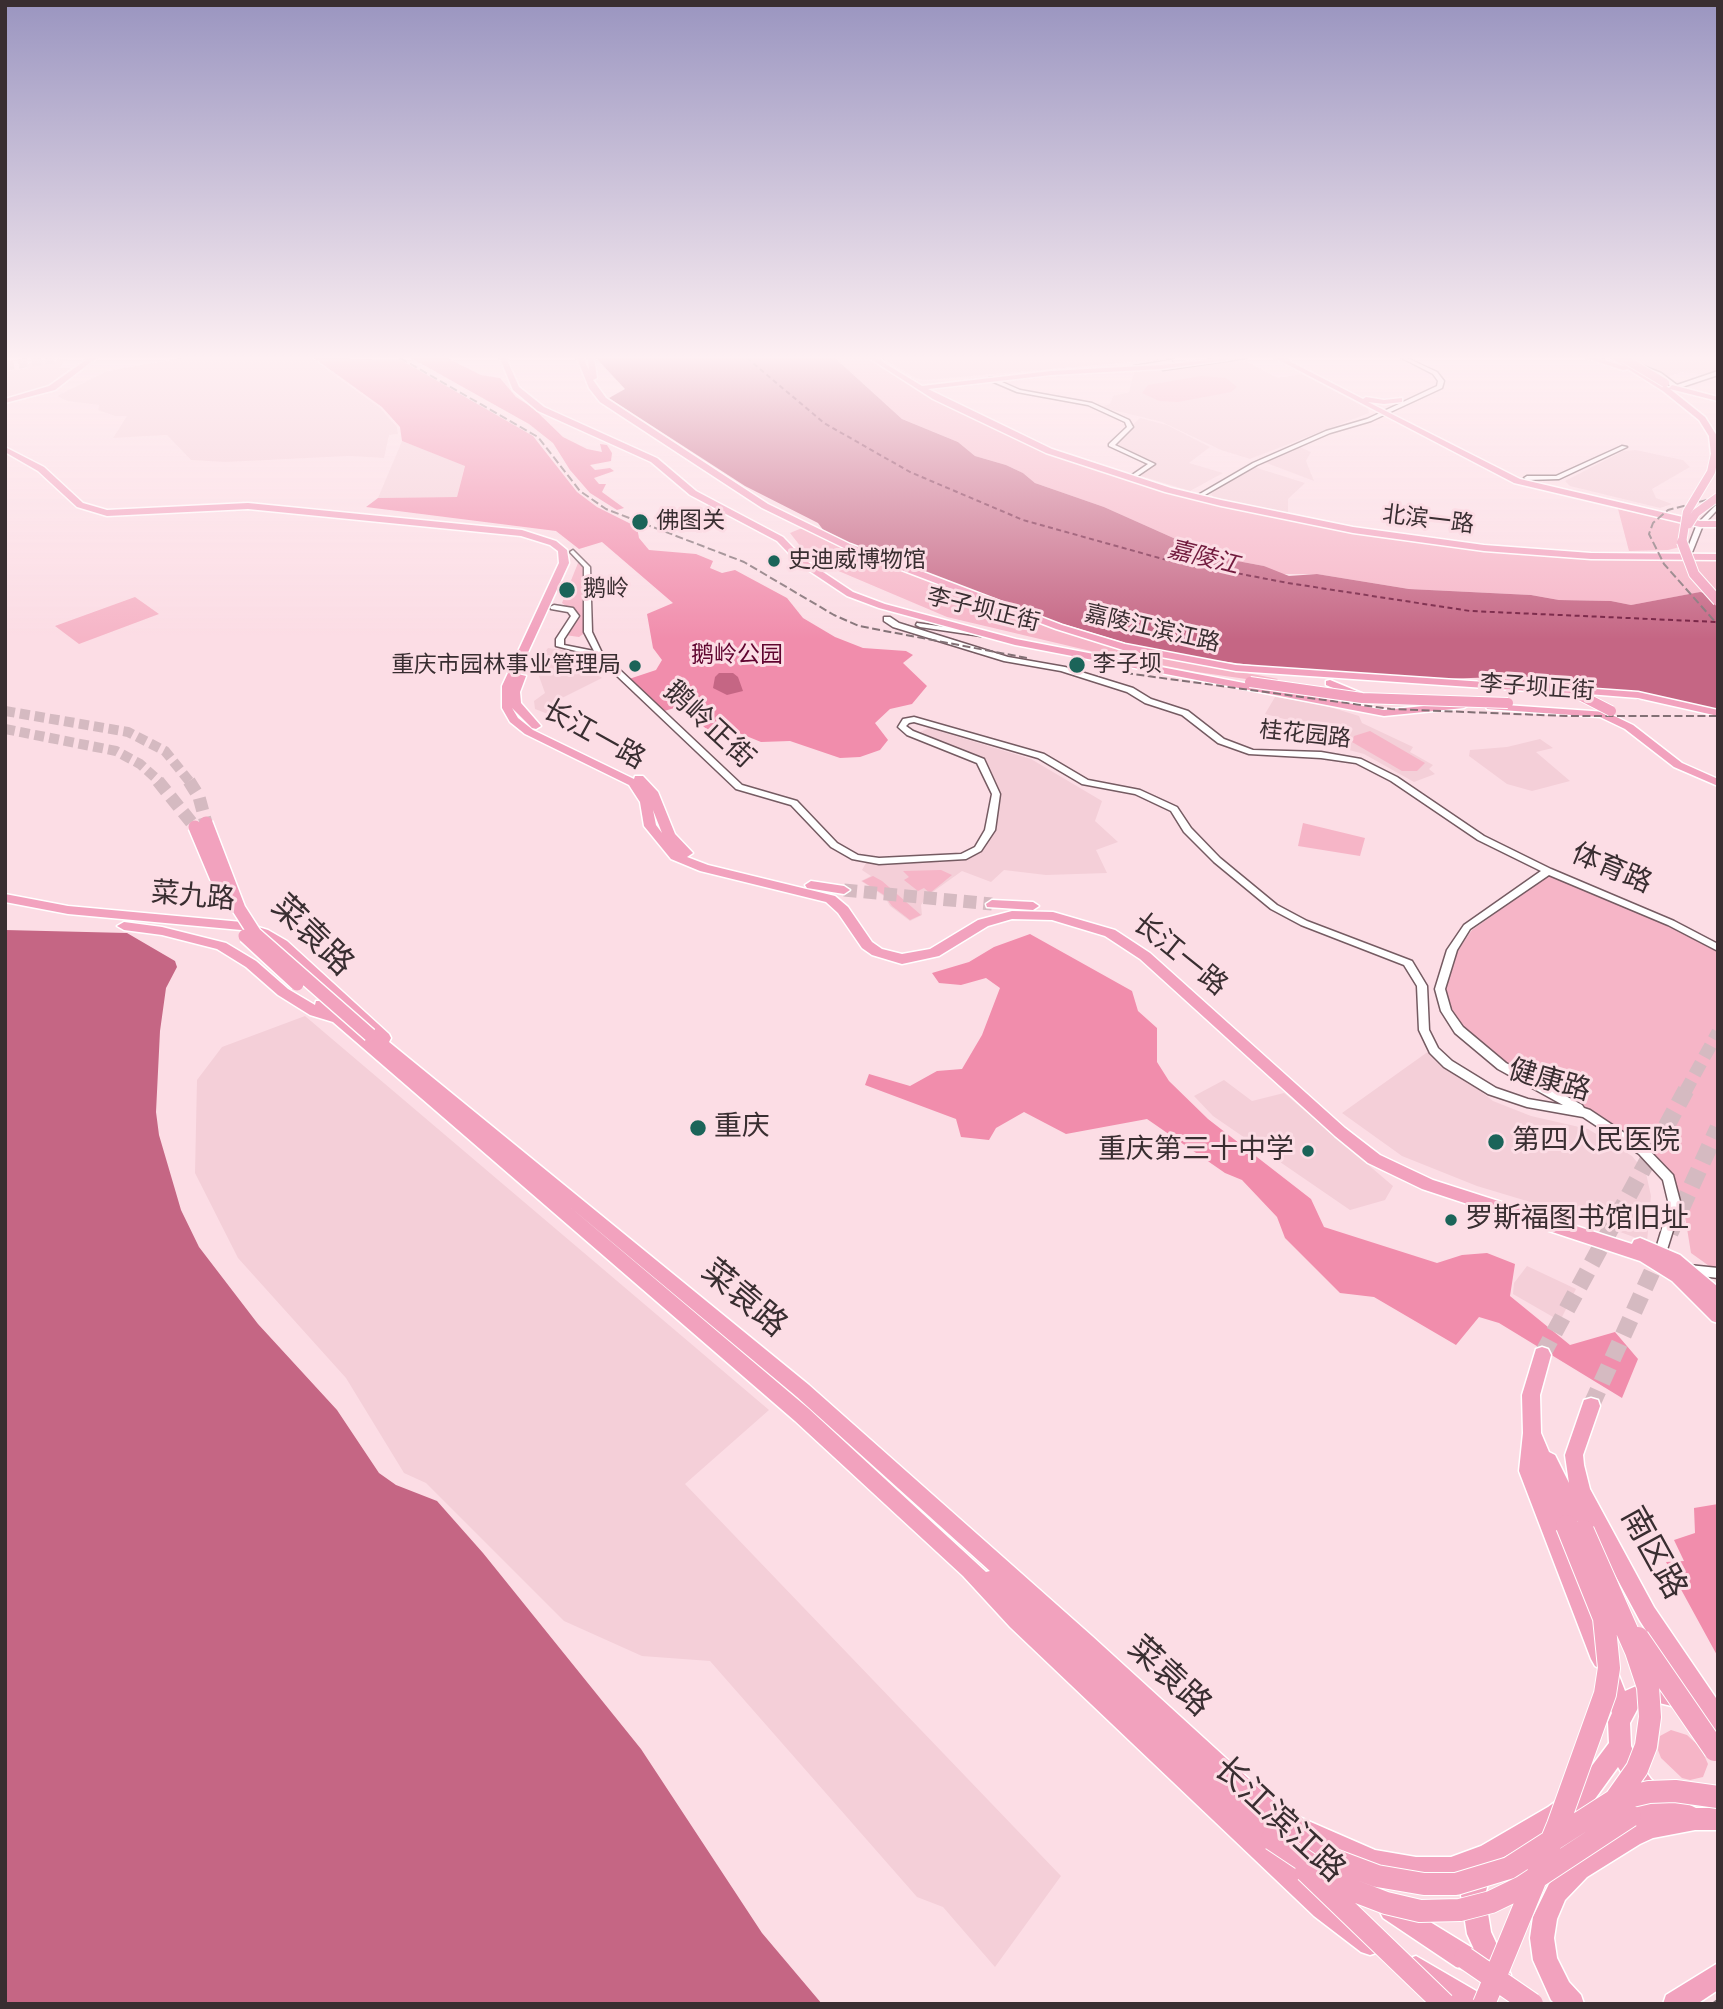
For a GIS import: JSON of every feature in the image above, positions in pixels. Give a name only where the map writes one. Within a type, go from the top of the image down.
[{"type":"main road","points":[[12,452],[41,469],[74,501],[97,511],[129,513],[248,506],[522,533],[547,540],[567,551]]},
{"type":"main road","name":"李子坝正街","points":[[637,452],[656,460],[701,496],[780,539],[802,562],[850,594],[981,634],[1190,678],[1400,714],[1464,705],[1597,713],[1624,723],[1651,742]]},
{"type":"main road","name":"嘉陵江滨江路","points":[[683,452],[765,506],[847,546],[1059,627],[1123,647],[1236,668],[1638,695],[1718,710]]},
{"type":"main road","name":"嘉陵江滨江路","points":[[687,452],[771,504],[852,545],[1063,624],[1126,643],[1195,658],[1283,671],[1634,692],[1718,710]]},
{"type":"main road","name":"北滨一路","points":[[1056,452],[1168,490],[1286,518],[1407,539],[1513,551],[1624,557],[1692,553]]},
{"type":"main road","name":"北滨一路","points":[[1065,452],[1199,495],[1357,528],[1510,548],[1718,555]]},
{"type":"main road","points":[[1462,452],[1528,485],[1703,523],[1718,522]]},
{"type":"main road","points":[[1472,452],[1527,478],[1703,523]]},
{"type":"main road","points":[[1715,452],[1711,472],[1687,512],[1682,544],[1687,562],[1718,601]]},
{"type":"main road","name":"李子坝正街","points":[[701,496],[784,537],[802,557],[835,580],[888,604],[1020,640],[1250,682],[1362,698],[1508,702],[1592,709],[1631,723],[1651,742]]},
{"type":"main road","points":[[1684,531],[1696,513],[1718,497]]},
{"type":"main road","name":"长江一路","points":[[567,551],[572,566],[516,686],[516,704],[525,717],[538,728],[622,767],[641,780],[656,800],[669,835],[695,859],[722,867],[844,890],[831,892],[830,899]]},
{"type":"main road","name":"长江一路","points":[[567,551],[505,694],[507,708],[514,720],[529,732],[633,783],[646,802],[650,826],[665,847],[681,859],[704,868],[830,899],[843,911],[867,945],[877,952],[902,958],[933,953],[992,912],[1074,914],[1108,926],[1135,940],[1347,1127],[1397,1163],[1430,1178],[1661,1252],[1689,1270],[1718,1297]]},
{"type":"main road","points":[[1236,668],[1340,685],[1365,696],[1384,710],[1400,714]]},
{"type":"main road","points":[[1366,676],[1421,674],[1536,682],[1574,692],[1631,723]]},
{"type":"main road","points":[[1651,742],[1678,765],[1718,781]]},
{"type":"main road","name":"菜袁路","points":[[970,1569],[802,1415],[339,1020],[318,1008],[262,954],[243,933],[230,912],[201,825],[239,909],[256,934],[370,1035],[410,1065],[803,1391],[1085,1643],[1267,1812]]},
{"type":"main road","name":"菜九路","points":[[5,898],[81,912],[242,926],[263,933],[282,944],[410,1065]]},
{"type":"main road","name":"菜九路","points":[[5,906],[162,931],[220,946],[251,964],[283,992],[318,1008]]},
{"type":"main road","name":"长江一路","points":[[992,912],[1053,916],[1087,924],[1123,940],[1145,956],[1340,1132],[1374,1158],[1429,1185],[1646,1256],[1678,1276],[1718,1316]]},
{"type":"main road","points":[[1542,1354],[1531,1395],[1529,1471],[1622,1712]]},
{"type":"main road","name":"南区路","points":[[1591,1406],[1574,1455],[1581,1492],[1647,1615],[1718,1722]]},
{"type":"main road","points":[[1532,1433],[1575,1529],[1613,1598],[1718,1753]]},
{"type":"main road","points":[[1484,2004],[1558,1825],[1605,1694],[1609,1668],[1604,1618],[1575,1529]]},
{"type":"main road","points":[[970,1569],[1007,1593],[1272,1839],[1444,2004]]},
{"type":"main road","name":"长江滨江路","points":[[970,1569],[1027,1629],[1322,1908],[1368,1942],[1474,2004]]},
{"type":"main road","points":[[1272,1839],[1307,1866],[1344,1886],[1386,1903],[1420,1911],[1460,1910],[1491,1902],[1522,1887],[1623,1808],[1646,1746],[1650,1717],[1648,1687],[1613,1598]]},
{"type":"main road","points":[[1708,1815],[1661,1803],[1643,1787],[1629,1767],[1620,1746],[1619,1722],[1622,1712],[1637,1697],[1659,1692],[1696,1705],[1718,1722]]},
{"type":"main road","points":[[1267,1812],[1328,1844],[1374,1862],[1416,1869],[1451,1868],[1488,1855],[1556,1815],[1584,1795],[1620,1746]]},
{"type":"main road","points":[[1267,1812],[1329,1858],[1377,1876],[1424,1884],[1456,1884],[1487,1877],[1509,1868],[1649,1792],[1675,1791],[1708,1815]]},
{"type":"main road","points":[[1623,1808],[1708,1815]]},
{"type":"main road","name":"长江滨江路","points":[[1267,1812],[1327,1865],[1532,2004]]},
{"type":"main road","points":[[1572,2004],[1560,1991],[1545,1960],[1542,1938],[1545,1917],[1557,1892],[1579,1869],[1632,1836],[1652,1827],[1708,1815]]},
{"type":"main road","points":[[1488,1855],[1480,1869],[1473,1895],[1479,1934],[1517,2004]]},
{"type":"main road","points":[[1675,2004],[1718,1975]]},
{"type":"street","points":[[1130,452],[1142,456],[1152,464],[1134,476]]},
{"type":"street","points":[[1199,495],[1251,461],[1273,452]]},
{"type":"street","points":[[1199,495],[1283,452]]},
{"type":"street","points":[[1527,478],[1556,478],[1614,452]]},
{"type":"street","points":[[1556,478],[1563,487]]},
{"type":"street","points":[[1692,553],[1703,523],[1718,505]]},
{"type":"street","name":"鹅岭正街","points":[[567,551],[587,567],[588,632],[599,654],[739,787],[794,803],[834,845],[855,857],[879,861],[963,857],[978,849],[990,830],[996,794],[981,761],[910,733],[902,727],[914,719],[1041,756],[1086,782],[1138,792],[1174,808],[1187,830]]},
{"type":"street","points":[[554,607],[570,610],[575,616],[560,639],[560,646]]},
{"type":"street","name":"桂花园路","points":[[981,634],[887,619],[896,625],[1007,659],[1062,669],[1130,690],[1148,701],[1185,713],[1221,741],[1252,752],[1321,755],[1358,761],[1394,779],[1481,838],[1548,871]]},
{"type":"street","points":[[560,646],[570,644],[588,632]]},
{"type":"street","points":[[560,646],[599,654]]},
{"type":"street","name":"健康路","points":[[1187,830],[1217,860],[1274,907],[1304,923],[1408,963],[1422,986],[1424,1030],[1434,1049],[1448,1064],[1493,1091],[1507,1096],[1527,1103],[1586,1113],[1643,1151],[1669,1178],[1675,1205],[1661,1252]]},
{"type":"street","name":"体育路","points":[[1586,1113],[1502,1066],[1459,1030],[1446,1011],[1440,989],[1452,950],[1467,927],[1548,871],[1671,922],[1718,948]]},
{"type":"street","points":[[1689,1270],[1718,1273]]},
{"type":"shaded area","points":[[183,452],[385,452],[384,458],[349,456],[225,462],[191,460]]},
{"type":"shaded area","points":[[397,452],[430,452],[465,465],[457,497],[378,498]]},
{"type":"shaded area","points":[[970,452],[1055,452],[1084,465],[1284,519],[1514,552],[1718,558],[1718,594],[1701,592],[1631,605],[1611,601],[1559,600],[1531,595],[1409,589],[1317,574],[1278,574],[1264,566],[1216,557],[1104,507],[1035,483],[1023,473],[1006,465],[975,456]]},
{"type":"shaded area","points":[[1131,452],[1204,452],[1189,463],[1223,473],[1190,491],[1141,476],[1155,463]]},
{"type":"shaded area","points":[[1227,452],[1269,452],[1250,459]]},
{"type":"shaded area","points":[[1289,452],[1310,452],[1306,461],[1314,481],[1264,462]]},
{"type":"shaded area","points":[[1622,452],[1644,452],[1683,460],[1690,467],[1652,489],[1656,498],[1672,504],[1660,508],[1570,486],[1565,481]]},
{"type":"shaded area","points":[[1254,467],[1305,483],[1288,499],[1288,514],[1213,497],[1211,494],[1233,476]]},
{"type":"shaded area","points":[[1618,509],[1684,523],[1684,546],[1668,550],[1629,551]]},
{"type":"shaded area","points":[[802,528],[849,550],[1119,648],[1278,679],[1274,683],[1197,672],[1099,653],[947,617],[822,564],[805,552],[790,533]]},
{"type":"shaded area","points":[[578,563],[583,563],[585,567],[586,632],[579,637],[565,635],[578,615],[562,603]]},
{"type":"shaded area","points":[[135,597],[159,614],[79,644],[55,626]]},
{"type":"shaded area","points":[[548,648],[579,652],[586,658],[584,662],[602,678],[560,699],[548,714],[535,709],[534,701],[545,693],[535,665]]},
{"type":"shaded area","points":[[1275,697],[1320,704],[1359,716],[1362,723],[1413,747],[1410,752],[1433,765],[1429,769],[1435,774],[1414,782],[1364,754],[1286,733],[1288,720],[1265,714]]},
{"type":"shaded area","points":[[929,728],[1031,759],[1102,801],[1095,821],[1118,842],[1096,850],[1107,873],[1046,875],[1004,870],[991,882],[962,871],[927,896],[921,905],[922,915],[910,921],[890,906],[884,896],[861,881],[871,876],[862,870],[866,863],[958,860],[973,856],[981,850],[998,795],[983,760],[918,733]]},
{"type":"shaded area","points":[[1370,731],[1425,763],[1417,771],[1402,771],[1352,742],[1354,736]]},
{"type":"shaded area","points":[[1540,739],[1553,748],[1536,752],[1570,781],[1532,791],[1507,784],[1469,756],[1470,750],[1507,747]]},
{"type":"shaded area","points":[[1303,823],[1365,838],[1360,856],[1298,846]]},
{"type":"shaded area","points":[[941,870],[952,875],[930,893],[924,888],[918,891],[904,880],[909,877],[903,871]]},
{"type":"shaded area","points":[[1550,874],[1669,924],[1718,950],[1718,1268],[1712,1268],[1691,1253],[1684,1210],[1673,1179],[1645,1148],[1504,1064],[1462,1029],[1450,1011],[1445,989],[1457,951],[1472,930]]},
{"type":"shaded area","points":[[873,876],[921,915],[910,920],[892,906],[884,895],[862,881]]},
{"type":"shaded area","points":[[305,1016],[769,1410],[685,1484],[1061,1876],[995,1967],[943,1907],[917,1897],[710,1661],[642,1656],[564,1621],[426,1483],[404,1473],[346,1378],[238,1258],[195,1173],[197,1080],[222,1047]]},
{"type":"shaded area","name":"第四人民医院","points":[[1429,1051],[1493,1101],[1531,1116],[1588,1129],[1632,1156],[1646,1173],[1651,1196],[1647,1242],[1580,1217],[1477,1186],[1402,1156],[1342,1113]]},
{"type":"shaded area","name":"重庆第三十中学","points":[[1224,1080],[1252,1101],[1284,1093],[1393,1186],[1385,1200],[1350,1210],[1213,1116],[1194,1096]]},
{"type":"shaded area","points":[[1527,1266],[1576,1289],[1560,1321],[1513,1294],[1514,1283]]},
{"type":"shaded area","points":[[1671,1730],[1687,1735],[1701,1748],[1708,1764],[1703,1777],[1690,1780],[1682,1778],[1661,1758],[1658,1750],[1660,1736]]},
{"type":"green space","name":"鹅岭公园","points":[[429,452],[545,452],[577,492],[597,507],[637,527],[639,538],[649,550],[696,554],[713,561],[710,568],[722,573],[735,570],[787,598],[803,618],[835,637],[863,648],[906,651],[913,655],[903,663],[927,686],[912,704],[890,709],[875,723],[888,740],[880,750],[860,757],[840,758],[790,741],[761,742],[734,731],[713,735],[681,706],[661,712],[629,679],[656,670],[662,660],[653,648],[647,614],[673,603],[602,542],[579,549],[556,531],[366,507],[378,498],[457,497],[465,466]]},
{"type":"green space","points":[[559,452],[611,452],[611,461],[590,465],[595,470],[610,468],[614,471],[594,478],[599,484],[606,484],[602,492],[624,508],[617,510],[590,493]]},
{"type":"green space","points":[[1030,934],[1132,991],[1138,1011],[1157,1028],[1157,1062],[1169,1081],[1208,1119],[1311,1199],[1324,1227],[1437,1263],[1462,1255],[1487,1253],[1515,1264],[1510,1296],[1570,1345],[1615,1332],[1638,1359],[1622,1398],[1499,1323],[1479,1317],[1456,1345],[1374,1297],[1340,1293],[1285,1238],[1277,1217],[1242,1180],[1225,1173],[1147,1119],[1066,1134],[1024,1112],[996,1128],[989,1140],[961,1137],[956,1119],[865,1085],[869,1074],[910,1086],[937,1071],[962,1069],[982,1035],[1000,988],[986,978],[961,985],[939,983],[932,973],[969,962],[994,947]]},
{"type":"green space","points":[[1718,1504],[1718,1657],[1666,1562],[1684,1561],[1674,1540],[1695,1533],[1694,1508]]},
{"type":"water","name":"嘉陵江","points":[[692,452],[970,452],[1023,473],[1035,483],[1104,507],[1216,557],[1264,566],[1289,576],[1317,574],[1409,589],[1531,595],[1559,600],[1611,601],[1631,605],[1700,592],[1718,595],[1718,708],[1698,709],[1500,677],[1382,681],[1162,654],[1037,616],[830,539],[818,523],[745,486]]},
{"type":"water","points":[[719,673],[733,673],[738,677],[743,691],[727,695],[713,688],[715,677]]},
{"type":"water","points":[[5,930],[127,933],[175,961],[177,967],[166,988],[160,1031],[156,1112],[159,1135],[181,1210],[199,1247],[258,1324],[337,1410],[379,1473],[396,1485],[437,1501],[483,1553],[641,1749],[762,1933],[822,2004],[5,2004]]},
{"type":"ferry route","points":[[874,452],[910,472],[1023,520],[1163,559],[1288,583],[1470,611],[1718,622]]},
{"type":"tunnel","points":[[5,711],[128,732],[165,751],[190,782]]},
{"type":"tunnel","points":[[5,729],[116,751],[140,764],[160,782]]},
{"type":"tunnel","points":[[158,781],[195,827]]},
{"type":"tunnel","points":[[189,781],[199,797],[206,823]]},
{"type":"tunnel","points":[[844,890],[992,904]]},
{"type":"tunnel","points":[[1685,1092],[1718,1032]]},
{"type":"tunnel","points":[[1542,1355],[1686,1090]]},
{"type":"tunnel","points":[[1670,1233],[1718,1128]]},
{"type":"tunnel","points":[[1591,1406],[1660,1254]]},
{"type":"railway","points":[[549,452],[580,491],[606,509],[744,562],[834,615],[859,626],[1027,658]]},
{"type":"railway","points":[[1718,497],[1668,510],[1653,523],[1649,534],[1664,564],[1718,625]]},
{"type":"railway","points":[[1125,673],[1391,709],[1566,716],[1718,716]]},
{"type":"railway","points":[[1714,2004],[1718,2001]]},
{"type":"place","name":"佛图关","points":[[640,522]]},
{"type":"place","name":"史迪威博物馆","points":[[774,561]]},
{"type":"place","name":"鹅岭","points":[[567,590]]},
{"type":"place","name":"李子坝","points":[[1077,665]]},
{"type":"place","name":"重庆市园林事业管理局","points":[[635,666]]},
{"type":"place","name":"重庆","points":[[698,1128]]},
{"type":"place","name":"第四人民医院","points":[[1496,1142]]},
{"type":"place","name":"重庆第三十中学","points":[[1308,1151]]},
{"type":"place","name":"罗斯福图书馆旧址","points":[[1451,1220]]}]
